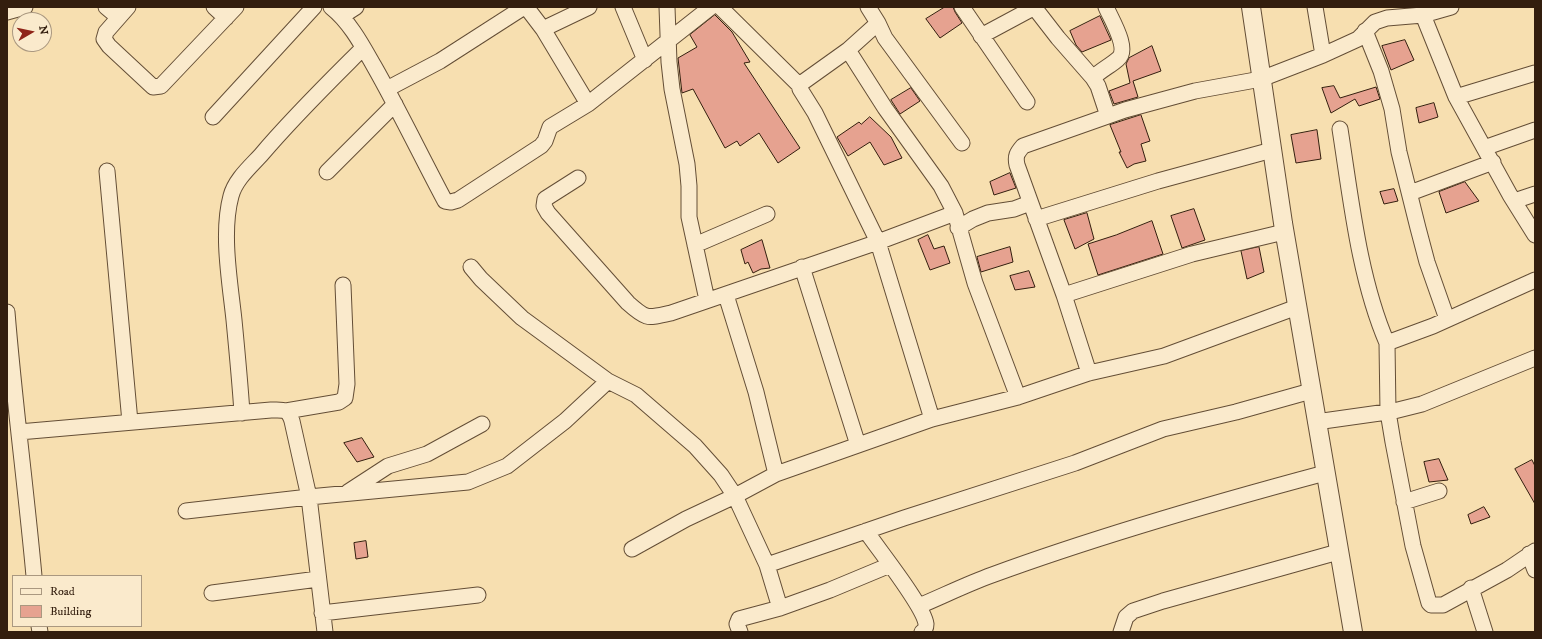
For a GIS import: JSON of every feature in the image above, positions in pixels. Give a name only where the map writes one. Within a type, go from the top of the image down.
[{"type":"street","points":[[7,12],[26,7]]},
{"type":"street","points":[[106,7],[123,12],[106,32],[104,39],[109,46],[153,87],[161,86],[236,7]]},
{"type":"street","points":[[214,7],[226,18]]},
{"type":"street","points":[[214,117],[314,7]]},
{"type":"street","points":[[356,7],[337,11],[363,48],[387,89],[444,201],[451,202],[458,200],[540,146],[546,141],[550,127],[588,104],[711,7]]},
{"type":"street","points":[[387,89],[440,61],[525,7],[543,29],[588,104]]},
{"type":"street","points":[[543,29],[588,7]]},
{"type":"street","points":[[623,7],[645,60]]},
{"type":"street","points":[[666,7],[672,89],[687,164],[689,217],[707,300]]},
{"type":"street","points":[[720,7],[799,85],[814,113],[878,242],[932,419]]},
{"type":"street","points":[[868,7],[885,38],[962,143]]},
{"type":"street","points":[[962,7],[1027,102]]},
{"type":"street","points":[[982,36],[1034,7],[1058,38],[1093,78],[1098,86],[1108,116]]},
{"type":"street","points":[[1093,78],[1120,58],[1123,52],[1122,44],[1106,7]]},
{"type":"street","points":[[1251,7],[1284,232],[1353,632]]},
{"type":"street","points":[[1315,7],[1323,55]]},
{"type":"street","points":[[1089,374],[1064,295],[1017,165],[1017,153],[1023,146],[1108,116],[1195,91],[1261,79],[1323,55],[1358,39],[1375,22],[1387,18],[1423,15],[1451,7]]},
{"type":"street","points":[[1423,15],[1456,97],[1514,201],[1535,235]]},
{"type":"street","points":[[799,85],[848,50],[878,23]]},
{"type":"street","points":[[1365,31],[1381,71],[1392,109],[1399,152],[1427,262],[1447,319]]},
{"type":"street","points":[[242,413],[238,353],[228,270],[227,223],[231,195],[240,179],[308,102],[363,48]]},
{"type":"street","points":[[848,50],[885,108],[941,186],[955,212],[958,228],[974,283],[1018,397]]},
{"type":"street","points":[[1456,97],[1535,73]]},
{"type":"street","points":[[327,172],[395,104]]},
{"type":"street","points":[[1340,129],[1360,247],[1372,301],[1387,343],[1388,412],[1398,474],[1418,569],[1429,603],[1432,605],[1443,605],[1471,588],[1507,570],[1532,553],[1535,570]]},
{"type":"street","points":[[1484,148],[1535,130]]},
{"type":"street","points":[[1036,219],[1158,181],[1272,150]]},
{"type":"street","points":[[1410,193],[1493,162]]},
{"type":"street","points":[[108,171],[130,422]]},
{"type":"street","points":[[578,178],[545,200],[544,206],[548,213],[628,303],[643,316],[655,317],[671,314],[707,300],[726,295],[802,267],[878,242],[955,212]]},
{"type":"street","points":[[1514,201],[1535,194]]},
{"type":"street","points":[[958,228],[973,219],[988,214],[1014,209],[1030,203]]},
{"type":"street","points":[[695,245],[767,214]]},
{"type":"street","points":[[1064,295],[1192,254],[1284,232]]},
{"type":"street","points":[[471,267],[481,280],[522,318],[608,381],[636,395],[695,446],[721,475],[735,496],[767,564],[780,608]]},
{"type":"street","points":[[802,267],[858,445]]},
{"type":"street","points":[[1387,343],[1419,332],[1535,280]]},
{"type":"street","points":[[19,432],[271,410],[286,411],[339,402],[345,398],[347,384],[343,285]]},
{"type":"street","points":[[726,295],[756,392],[776,474]]},
{"type":"street","points":[[632,549],[686,519],[735,496],[776,474],[932,419],[1018,397],[1089,374],[1164,356],[1297,307]]},
{"type":"street","points":[[7,312],[8,350],[19,432],[34,575]]},
{"type":"street","points":[[1316,422],[1388,412],[1422,404],[1535,358]]},
{"type":"street","points":[[186,511],[346,493],[468,482],[507,466],[565,421],[608,381]]},
{"type":"street","points":[[767,564],[1075,463],[1163,429],[1236,412],[1311,391]]},
{"type":"street","points":[[286,411],[290,415],[292,421],[309,497],[324,632]]},
{"type":"street","points":[[346,493],[388,466],[427,454],[482,424]]},
{"type":"street","points":[[919,606],[990,575],[1080,545],[1248,494],[1325,473]]},
{"type":"street","points":[[1404,502],[1439,490]]},
{"type":"street","points":[[866,531],[919,606],[926,623],[926,627],[922,632]]},
{"type":"street","points":[[1121,632],[1126,617],[1133,611],[1162,601],[1338,552]]},
{"type":"street","points":[[740,632],[737,624],[739,619],[780,608],[830,590],[890,565]]},
{"type":"street","points":[[212,593],[318,579]]},
{"type":"street","points":[[1471,588],[1486,632]]},
{"type":"street","points":[[322,613],[478,595]]},
{"type":"building","points":[[945,7],[953,7],[962,23],[940,38],[926,19]]},
{"type":"building","points":[[715,15],[732,32],[750,62],[744,63],[800,148],[778,163],[759,133],[740,146],[737,141],[725,148],[693,89],[682,93],[678,58],[697,47],[690,35]]},
{"type":"building","points":[[1100,16],[1111,40],[1082,52],[1076,45],[1070,31]]},
{"type":"building","points":[[1405,40],[1414,60],[1391,70],[1382,46]]},
{"type":"building","points":[[1152,46],[1161,71],[1133,81],[1138,97],[1114,104],[1109,91],[1130,83],[1126,64],[1129,58]]},
{"type":"building","points":[[1334,86],[1340,98],[1376,87],[1380,99],[1359,106],[1355,99],[1331,113],[1322,88]]},
{"type":"building","points":[[911,88],[920,101],[900,114],[891,100]]},
{"type":"building","points":[[1434,103],[1438,117],[1419,123],[1416,108]]},
{"type":"building","points":[[1141,115],[1150,141],[1141,144],[1146,161],[1134,164],[1127,168],[1119,152],[1121,152],[1110,125]]},
{"type":"building","points":[[870,117],[891,137],[902,158],[884,165],[870,142],[848,156],[837,137],[859,122],[861,124]]},
{"type":"building","points":[[1317,130],[1321,159],[1296,163],[1291,135]]},
{"type":"building","points":[[1010,173],[1016,188],[994,195],[990,182]]},
{"type":"building","points":[[1465,182],[1479,201],[1446,213],[1439,192]]},
{"type":"building","points":[[1394,189],[1398,201],[1384,204],[1380,192]]},
{"type":"building","points":[[1194,209],[1205,240],[1182,248],[1171,216]]},
{"type":"building","points":[[1087,213],[1094,239],[1075,249],[1064,220]]},
{"type":"building","points":[[1152,221],[1163,254],[1098,275],[1088,244]]},
{"type":"building","points":[[928,235],[934,249],[944,246],[950,263],[930,270],[918,240]]},
{"type":"building","points":[[762,240],[770,268],[761,269],[753,273],[748,262],[745,264],[741,250]]},
{"type":"building","points":[[1010,247],[1013,262],[981,272],[977,257]]},
{"type":"building","points":[[1259,247],[1264,272],[1247,279],[1241,251]]},
{"type":"building","points":[[1029,271],[1035,287],[1015,290],[1010,276]]},
{"type":"building","points":[[362,438],[374,457],[357,462],[344,443]]},
{"type":"building","points":[[1439,459],[1448,480],[1429,482],[1424,462]]},
{"type":"building","points":[[1532,460],[1535,466],[1535,504],[1515,469]]},
{"type":"building","points":[[1484,507],[1490,517],[1471,524],[1468,515]]},
{"type":"building","points":[[366,541],[368,557],[356,559],[354,543]]}]
